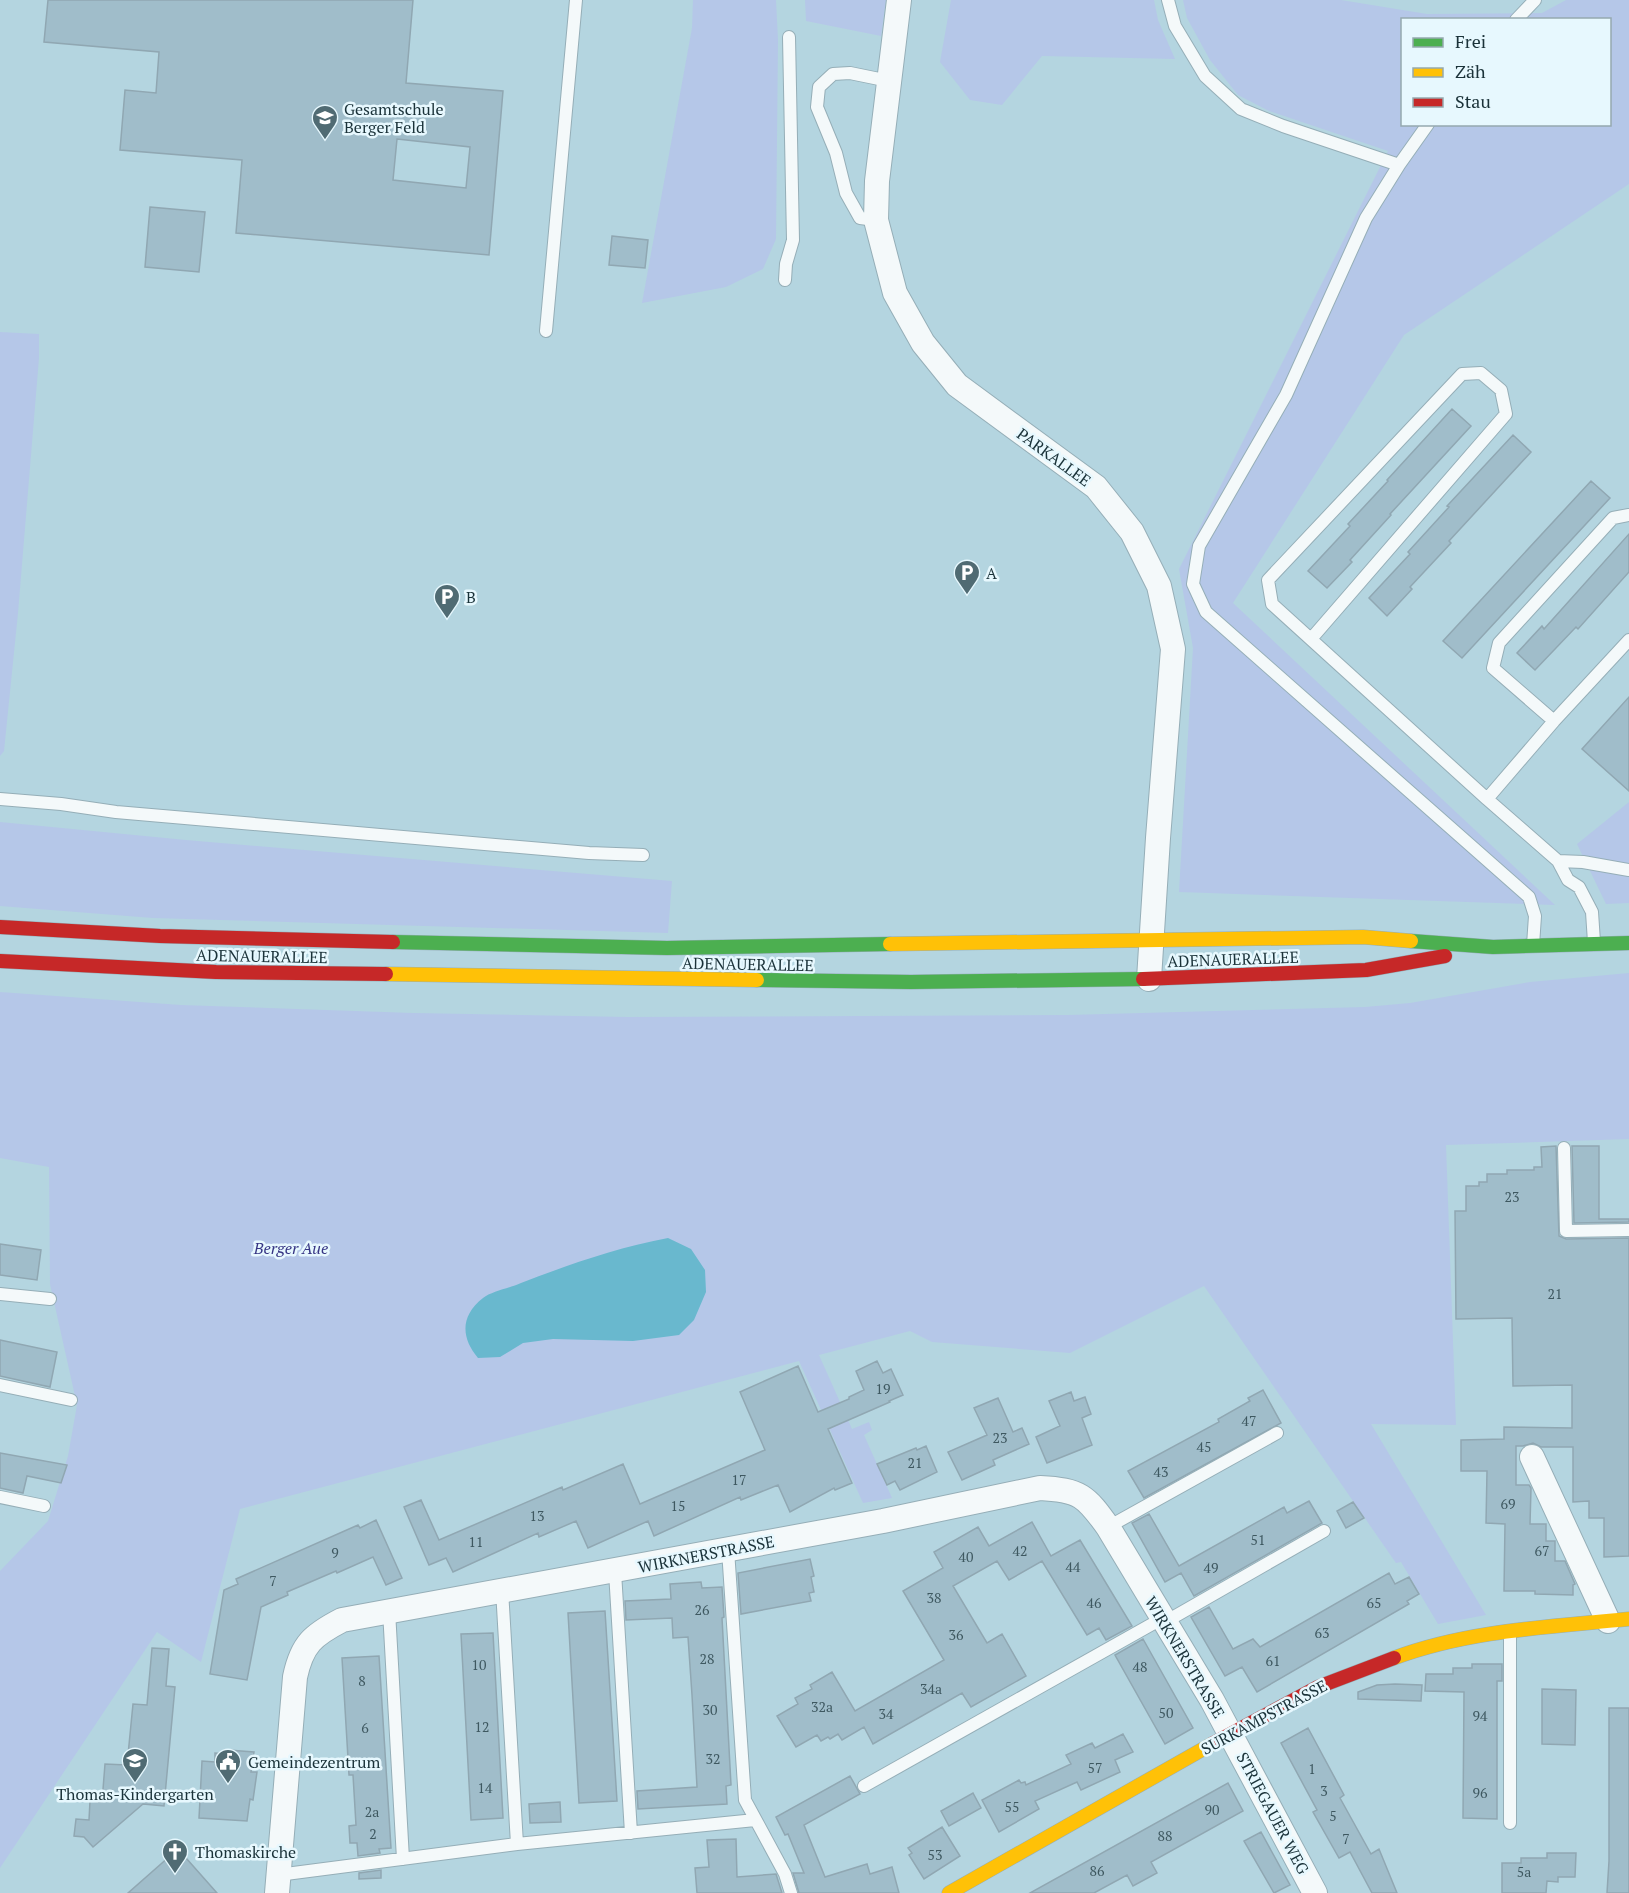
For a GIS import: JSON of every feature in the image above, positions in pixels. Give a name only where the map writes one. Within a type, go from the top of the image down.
[{"type":"main road","name":"ADENAUERALLEE","points":[[0,927],[160,936],[667,948],[1363,937],[1493,947],[1629,944]]},
{"type":"main road","name":"ADENAUERALLEE","points":[[0,961],[216,972],[910,982],[1149,979],[1366,970],[1493,947]]},
{"type":"main road","name":"SURKAMPSTRASSE","points":[[949,1893],[1230,1734],[1318,1687],[1423,1647],[1470,1636],[1619,1620]]},
{"type":"street","name":"PARKALLEE","points":[[899,0],[877,181],[876,220],[895,293],[923,343],[957,385],[1096,488],[1132,532],[1159,586],[1173,649],[1149,979]]},
{"type":"street","name":"SURKAMPSTRASSE","points":[[1532,1457],[1619,1620]]},
{"type":"street","name":"WIRKNERSTRASSE","points":[[277,1884],[295,1677],[299,1656],[319,1632],[342,1620],[502,1590],[615,1572],[883,1521],[1040,1488],[1065,1489],[1090,1502],[1108,1527],[1230,1734]]},
{"type":"street","name":"STRIEGAUER WEG","points":[[1230,1734],[1315,1893]]},
{"type":"lane","points":[[546,331],[576,0]]},
{"type":"lane","points":[[1168,0],[1175,26],[1205,76],[1241,109],[1283,126],[1399,165]]},
{"type":"lane","points":[[1518,18],[1535,0]]},
{"type":"lane","points":[[785,280],[786,264],[793,240],[789,37]]},
{"type":"lane","points":[[876,220],[860,218],[846,193],[836,153],[817,107],[819,87],[833,74],[850,73],[889,81]]},
{"type":"lane","points":[[1427,126],[1366,218],[1286,395],[1198,546],[1193,584],[1206,612],[1529,897],[1535,916],[1533,946]]},
{"type":"lane","points":[[1311,639],[1506,414],[1502,390],[1481,374],[1462,374],[1268,580],[1272,604],[1558,861],[1568,880],[1579,887],[1592,912],[1595,944]]},
{"type":"lane","points":[[1554,721],[1493,668],[1499,643],[1613,518],[1629,515]]},
{"type":"lane","points":[[1487,799],[1554,721],[1629,640]]},
{"type":"lane","points":[[0,800],[481,844],[643,855]]},
{"type":"lane","points":[[1558,861],[1583,862],[1629,870]]},
{"type":"lane","points":[[1564,1148],[1566,1231],[1629,1230]]},
{"type":"lane","points":[[0,1294],[50,1299]]},
{"type":"lane","points":[[0,1385],[71,1400]]},
{"type":"lane","points":[[1108,1527],[1277,1433]]},
{"type":"lane","points":[[0,1497],[44,1506]]},
{"type":"lane","points":[[864,1786],[1324,1531]]},
{"type":"lane","points":[[728,1550],[745,1800],[785,1874],[791,1893]]},
{"type":"lane","points":[[615,1572],[631,1833]]},
{"type":"lane","points":[[502,1590],[517,1844]]},
{"type":"lane","points":[[388,1611],[403,1859]]},
{"type":"lane","points":[[1510,1632],[1510,1822]]},
{"type":"lane","points":[[277,1884],[403,1859],[517,1844],[755,1820]]},
{"type":"green space","points":[[693,0],[776,0],[778,40],[776,239],[763,269],[726,287],[642,303],[692,28]]},
{"type":"green space","points":[[805,0],[886,0],[881,36],[806,21]]},
{"type":"green space","points":[[951,0],[1154,0],[1158,20],[1175,59],[1042,56],[1002,105],[970,100],[940,62]]},
{"type":"green space","points":[[1183,0],[1341,0],[1427,14],[1542,13],[1566,0],[1629,0],[1629,184],[1404,335],[1233,603],[1555,905],[1179,892],[1193,648],[1179,569],[1388,151],[1269,111],[1238,95],[1210,60],[1187,18]]},
{"type":"green space","points":[[0,332],[39,334],[39,358],[18,613],[4,751],[0,756]]},
{"type":"green space","points":[[1629,802],[1629,903],[1606,904],[1577,844]]},
{"type":"green space","points":[[0,822],[672,881],[668,933],[153,918],[0,906]]},
{"type":"green space","name":"Berger Aue","points":[[1629,973],[1629,1139],[1446,1145],[1456,1425],[1371,1424],[1486,1615],[1438,1624],[1401,1562],[1396,1563],[1204,1286],[1070,1353],[932,1342],[910,1331],[819,1355],[852,1429],[869,1422],[872,1430],[864,1435],[892,1498],[863,1503],[799,1361],[240,1509],[201,1662],[157,1632],[0,1868],[0,1571],[48,1521],[68,1456],[77,1405],[50,1284],[49,1167],[0,1158],[0,992],[181,1005],[413,1013],[627,1017],[1068,1015],[1365,1007],[1410,1003],[1530,982]]},
{"type":"shaded area","points":[[668,1238],[691,1249],[705,1270],[706,1292],[694,1320],[679,1335],[633,1341],[553,1339],[523,1343],[500,1357],[478,1358],[468,1343],[466,1327],[470,1312],[483,1298],[496,1291],[593,1257]]},
{"type":"building","points":[[48,0],[413,0],[406,83],[503,91],[489,255],[236,233],[242,160],[120,150],[125,90],[156,93],[159,52],[44,42]],"holes":[[[397,139],[470,147],[466,188],[393,180]]]},
{"type":"building","points":[[150,207],[205,212],[199,272],[145,267]]},
{"type":"building","points":[[612,236],[648,240],[645,268],[609,265]]},
{"type":"building","points":[[1452,409],[1471,426],[1390,514],[1350,560],[1352,562],[1327,588],[1308,571]]},
{"type":"building","points":[[1513,435],[1531,452],[1449,541],[1451,543],[1410,587],[1412,589],[1387,616],[1369,598],[1410,554],[1408,552],[1449,507],[1447,506]]},
{"type":"building","points":[[1591,481],[1610,498],[1462,658],[1443,641]]},
{"type":"building","points":[[1629,534],[1629,572],[1578,629],[1576,627],[1535,670],[1517,653],[1542,626],[1544,629]]},
{"type":"building","points":[[1629,697],[1629,791],[1582,749]]},
{"type":"building","points":[[1556,1146],[1559,1236],[1566,1239],[1629,1238],[1629,1556],[1604,1557],[1604,1518],[1589,1518],[1589,1501],[1573,1502],[1573,1447],[1541,1447],[1533,1443],[1516,1446],[1516,1485],[1529,1485],[1531,1488],[1530,1524],[1546,1524],[1546,1541],[1555,1541],[1555,1561],[1565,1561],[1575,1584],[1573,1595],[1504,1591],[1505,1524],[1486,1523],[1487,1471],[1461,1471],[1461,1440],[1504,1439],[1504,1427],[1572,1428],[1572,1385],[1513,1386],[1512,1318],[1456,1319],[1455,1211],[1466,1211],[1466,1186],[1479,1186],[1479,1182],[1487,1182],[1487,1174],[1507,1174],[1507,1170],[1534,1170],[1534,1167],[1542,1167],[1541,1147]]},
{"type":"building","points":[[1572,1146],[1599,1146],[1599,1219],[1629,1219],[1629,1222],[1574,1223]]},
{"type":"building","points":[[0,1244],[41,1250],[37,1280],[0,1275]]},
{"type":"building","points":[[0,1340],[57,1352],[50,1387],[0,1376]]},
{"type":"building","points":[[877,1361],[883,1373],[891,1369],[903,1395],[828,1429],[852,1483],[835,1490],[834,1488],[790,1512],[778,1485],[741,1500],[740,1497],[654,1536],[648,1521],[588,1548],[576,1521],[539,1537],[538,1533],[453,1572],[446,1558],[429,1565],[404,1507],[421,1500],[439,1540],[562,1487],[563,1490],[623,1464],[640,1504],[765,1450],[740,1392],[798,1366],[818,1412],[864,1390],[856,1371]]},
{"type":"building","points":[[1263,1390],[1281,1423],[1144,1498],[1128,1471],[1219,1422],[1218,1419],[1250,1401],[1248,1398]]},
{"type":"building","points":[[1071,1392],[1074,1401],[1085,1397],[1091,1414],[1082,1418],[1092,1445],[1047,1463],[1036,1437],[1060,1426],[1049,1401]]},
{"type":"building","points":[[998,1398],[1013,1432],[1022,1428],[1029,1444],[993,1460],[995,1465],[962,1480],[948,1452],[987,1435],[974,1408]]},
{"type":"building","points":[[926,1446],[937,1472],[900,1490],[895,1481],[887,1485],[877,1464]]},
{"type":"building","points":[[0,1453],[67,1465],[61,1483],[27,1476],[23,1493],[0,1488]]},
{"type":"building","points":[[1309,1501],[1322,1523],[1194,1596],[1181,1573],[1165,1582],[1132,1523],[1149,1514],[1179,1566],[1284,1507],[1287,1513]]},
{"type":"building","points":[[1353,1502],[1364,1518],[1346,1528],[1337,1511]]},
{"type":"building","points":[[376,1520],[402,1578],[386,1585],[373,1557],[287,1592],[288,1595],[261,1607],[247,1680],[210,1674],[224,1590],[238,1584],[236,1579],[358,1525],[360,1528]]},
{"type":"building","points":[[1032,1522],[1051,1556],[1080,1540],[1132,1626],[1106,1640],[1099,1628],[1087,1635],[1042,1561],[1009,1580],[997,1561],[953,1586],[987,1643],[1002,1634],[1026,1676],[971,1707],[962,1693],[873,1744],[864,1727],[842,1740],[838,1734],[821,1741],[817,1735],[796,1747],[777,1716],[798,1704],[795,1698],[812,1689],[810,1685],[832,1672],[855,1711],[944,1660],[903,1591],[943,1568],[934,1552],[978,1527],[989,1546]]},
{"type":"building","points":[[810,1559],[814,1576],[811,1577],[814,1592],[809,1593],[811,1601],[741,1614],[738,1573]]},
{"type":"building","points":[[1389,1573],[1395,1584],[1409,1577],[1419,1594],[1407,1601],[1409,1604],[1257,1692],[1242,1667],[1225,1676],[1191,1617],[1209,1607],[1233,1649],[1253,1639],[1260,1647]]},
{"type":"building","points":[[701,1582],[702,1588],[722,1587],[731,1785],[726,1786],[727,1804],[638,1809],[637,1791],[697,1787],[692,1695],[688,1637],[673,1638],[672,1618],[626,1620],[625,1601],[671,1599],[670,1584]]},
{"type":"building","points":[[605,1611],[617,1801],[579,1803],[568,1613]]},
{"type":"building","points":[[493,1633],[503,1818],[471,1820],[461,1634]]},
{"type":"building","points":[[1143,1639],[1193,1728],[1165,1744],[1115,1655]]},
{"type":"building","points":[[152,1648],[169,1649],[166,1686],[175,1687],[164,1806],[143,1804],[93,1847],[84,1837],[74,1836],[76,1819],[89,1820],[90,1801],[102,1802],[105,1764],[127,1765],[133,1704],[147,1705]]},
{"type":"building","points":[[379,1656],[391,1848],[379,1849],[380,1853],[358,1856],[357,1843],[350,1843],[349,1826],[356,1825],[353,1775],[349,1775],[342,1658]]},
{"type":"building","points":[[1472,1664],[1502,1664],[1502,1681],[1497,1681],[1497,1819],[1463,1818],[1464,1692],[1425,1691],[1426,1674],[1453,1674],[1453,1668],[1472,1668]]},
{"type":"building","points":[[1377,1685],[1422,1685],[1421,1701],[1358,1699],[1358,1692]]},
{"type":"building","points":[[1542,1689],[1576,1690],[1575,1745],[1542,1744]]},
{"type":"building","points":[[1609,1708],[1629,1708],[1629,1893],[1607,1893]]},
{"type":"building","points":[[1308,1728],[1344,1795],[1340,1798],[1371,1854],[1379,1849],[1397,1893],[1372,1893],[1350,1852],[1339,1858],[1313,1812],[1317,1810],[1281,1743]]},
{"type":"building","points":[[1123,1734],[1133,1752],[1115,1760],[1120,1772],[1081,1790],[1077,1782],[1035,1801],[1039,1809],[999,1832],[982,1800],[1019,1780],[1021,1783],[1025,1782],[1026,1785],[1071,1764],[1066,1755],[1092,1743],[1095,1748]]},
{"type":"building","name":"Gemeindezentrum","points":[[228,1750],[254,1752],[251,1772],[257,1772],[247,1821],[199,1818],[202,1761],[215,1762],[215,1753],[228,1754]]},
{"type":"building","points":[[850,1776],[860,1794],[804,1825],[825,1877],[867,1864],[870,1874],[892,1867],[899,1893],[799,1893],[793,1873],[804,1873],[788,1834],[785,1835],[776,1817]]},
{"type":"building","points":[[1228,1783],[1243,1811],[1151,1862],[1157,1873],[1133,1886],[1127,1875],[1094,1893],[1030,1893]]},
{"type":"building","points":[[973,1793],[981,1808],[949,1826],[941,1811]]},
{"type":"building","points":[[560,1802],[561,1822],[530,1823],[529,1804]]},
{"type":"building","points":[[942,1827],[960,1856],[924,1879],[909,1855],[912,1853],[908,1848]]},
{"type":"building","points":[[1261,1832],[1290,1885],[1274,1893],[1244,1841]]},
{"type":"building","points":[[736,1839],[737,1877],[776,1874],[782,1893],[697,1893],[695,1868],[709,1867],[707,1840]]},
{"type":"building","points":[[1547,1853],[1576,1853],[1575,1877],[1558,1877],[1558,1882],[1547,1881],[1546,1893],[1502,1893],[1502,1863],[1521,1863],[1521,1858],[1547,1858]]},
{"type":"building","name":"Thomaskirche","points":[[170,1856],[186,1858],[217,1893],[128,1893]]},
{"type":"building","points":[[381,1870],[381,1878],[359,1879],[359,1873]]},
{"type":"traffic: fast","points":[[1411,941],[1493,947],[1629,943]]},
{"type":"traffic: fast","points":[[393,942],[667,948],[890,944]]},
{"type":"traffic: fast","points":[[757,980],[911,982],[1143,979]]},
{"type":"traffic: slow","points":[[890,944],[1363,937],[1411,941]]},
{"type":"traffic: slow","points":[[386,974],[757,980]]},
{"type":"traffic: slow","points":[[1394,1658],[1480,1635],[1629,1619]]},
{"type":"traffic: slow","points":[[949,1893],[1212,1744]]},
{"type":"traffic: jam","points":[[0,927],[160,936],[393,942]]},
{"type":"traffic: jam","points":[[1143,979],[1366,970],[1445,956]]},
{"type":"traffic: jam","points":[[0,961],[216,972],[386,974]]},
{"type":"traffic: jam","points":[[1212,1744],[1318,1687],[1394,1658]]},
{"type":"place","name":"Gesamtschule Berger Feld","points":[[325,141]]},
{"type":"place","name":"A","points":[[967,596]]},
{"type":"place","name":"B","points":[[447,620]]},
{"type":"place","name":"Thomas-Kindergarten","points":[[135,1784]]},
{"type":"place","name":"Gemeindezentrum","points":[[228,1785]]},
{"type":"place","name":"Thomaskirche","points":[[175,1875]]}]
